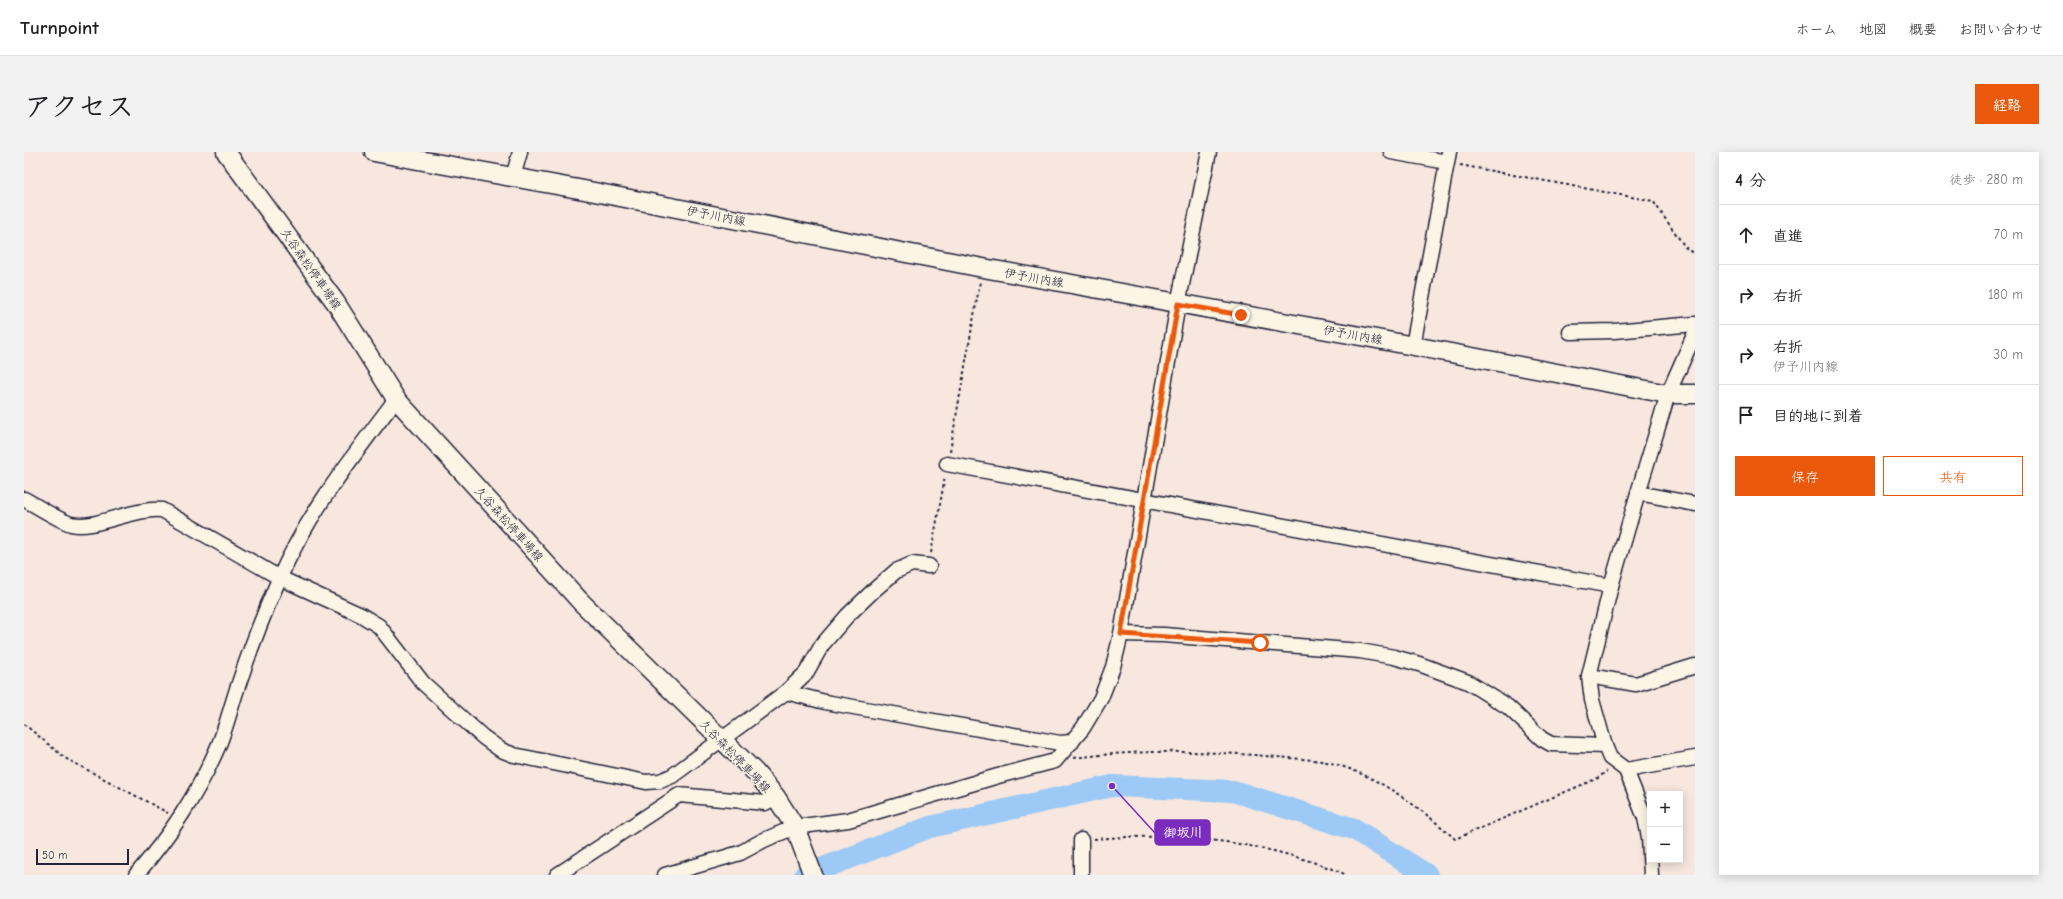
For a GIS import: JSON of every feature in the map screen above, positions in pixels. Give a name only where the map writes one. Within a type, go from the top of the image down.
[{"type":"main road","name":"久谷森松停車場線","points":[[226,152],[336,304],[396,400],[581,602],[755,772],[776,797],[796,832],[813,875]]},
{"type":"main road","name":"伊予川内線","points":[[374,152],[513,177],[983,268],[1668,394],[1695,394]]},
{"type":"street","points":[[513,177],[520,152]]},
{"type":"street","points":[[665,875],[740,853],[764,840],[848,820],[1055,761],[1083,728],[1100,698],[1113,667],[1121,634],[1178,304],[1208,152]]},
{"type":"street","points":[[1391,152],[1448,157],[1413,346]]},
{"type":"street","points":[[1570,332],[1614,331],[1695,324]]},
{"type":"street","points":[[1651,875],[1649,837],[1645,818],[1622,767],[1610,758],[1604,746],[1592,700],[1589,676],[1611,586],[1668,394],[1689,361],[1695,333]]},
{"type":"street","points":[[136,875],[180,820],[218,747],[238,684],[280,578],[299,539],[335,481],[396,400]]},
{"type":"street","points":[[947,464],[1145,499],[1611,586]]},
{"type":"street","points":[[1638,493],[1695,504]]},
{"type":"street","points":[[24,499],[71,524],[86,524],[150,509],[162,510],[280,578],[361,615],[379,626],[406,664],[423,683],[483,737],[501,750],[514,755],[646,782],[660,781],[672,776],[720,739],[786,692],[806,673],[822,645],[846,616],[872,590],[896,571],[912,564],[929,566]]},
{"type":"street","points":[[1121,634],[1164,635],[1360,651],[1394,658],[1419,664],[1468,682],[1508,707],[1542,739],[1551,744],[1604,746]]},
{"type":"street","points":[[1589,676],[1636,684],[1695,666]]},
{"type":"street","points":[[786,692],[833,703],[1060,743],[1072,742]]},
{"type":"street","points":[[1622,767],[1695,758]]},
{"type":"street","points":[[557,875],[679,795],[765,803],[776,797]]},
{"type":"street","points":[[1081,840],[1081,875]]},
{"type":"path","points":[[1448,157],[1653,201],[1685,247],[1695,255]]},
{"type":"path","points":[[929,566],[983,268]]},
{"type":"path","points":[[24,724],[65,758],[180,820]]},
{"type":"path","points":[[1055,761],[1100,755],[1164,751],[1317,760],[1338,764],[1368,776],[1403,798],[1455,839],[1622,767]]},
{"type":"path","points":[[1081,840],[1116,837],[1199,838],[1269,850],[1326,866],[1347,875]]},
{"type":"waterway","points":[[805,875],[930,827],[1112,786],[1233,791],[1354,829],[1427,875]]},
{"type":"place","name":"御坂川","points":[[1112,786]]},
{"type":"route","points":[[1241,315],[1178,304],[1121,634],[1164,635],[1260,643]]}]
